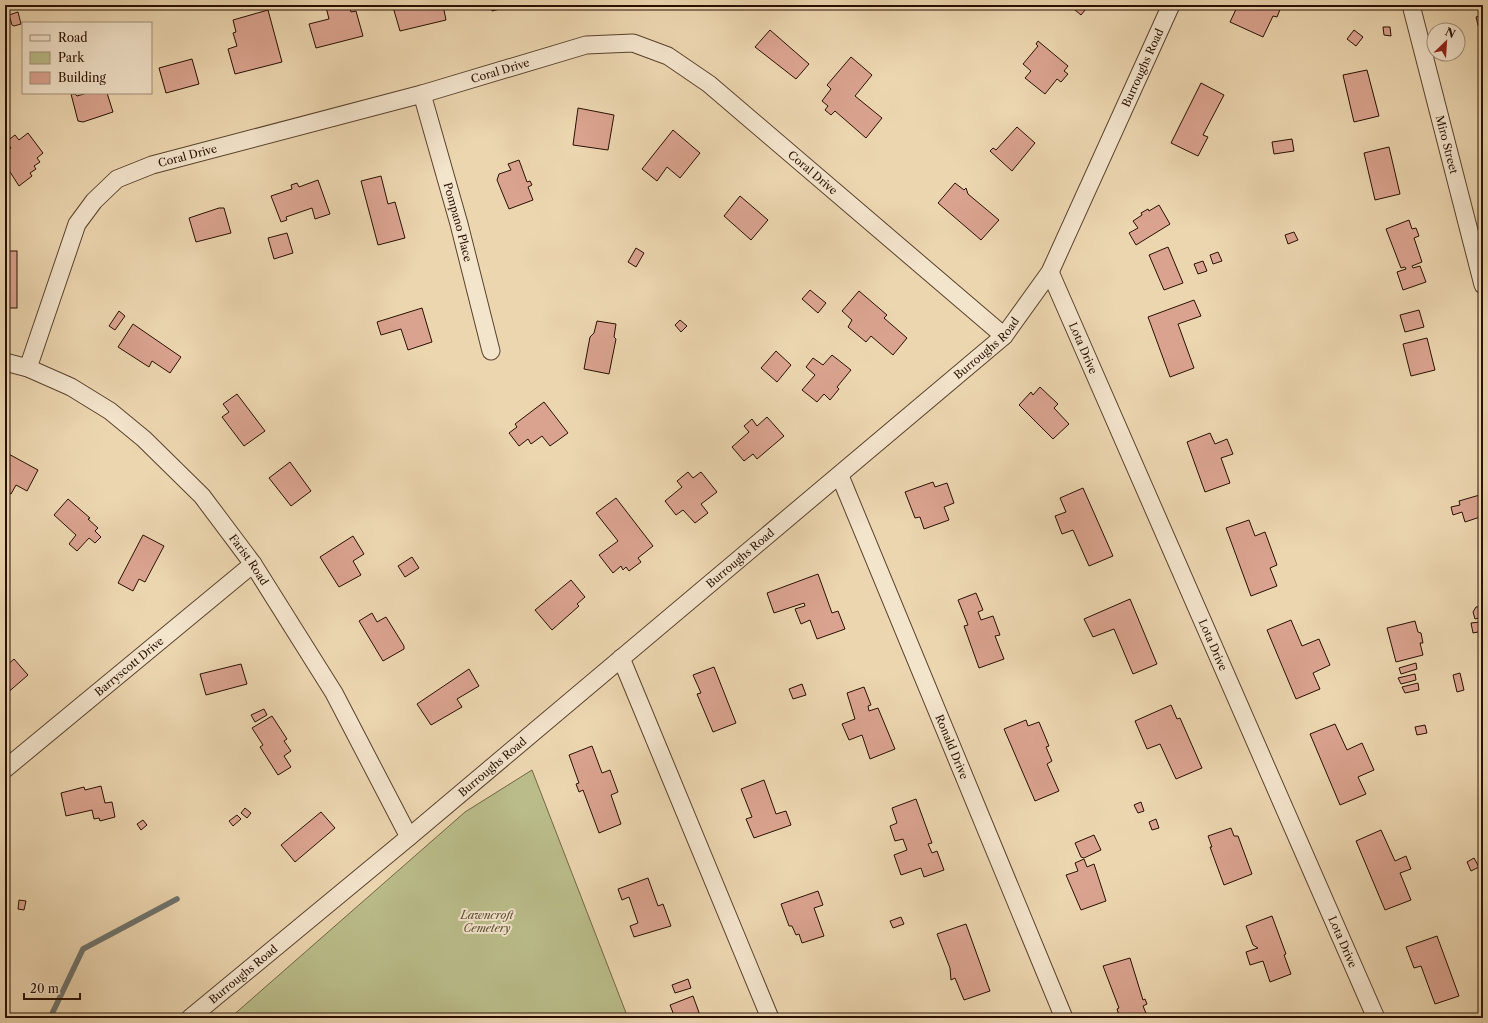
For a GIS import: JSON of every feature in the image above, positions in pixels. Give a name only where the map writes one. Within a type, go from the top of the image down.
[{"type":"street","name":"Burroughs Road","points":[[190,1018],[409,837],[840,476],[1004,336],[1050,272],[1171,5]]},
{"type":"street","name":"Miro Street","points":[[1411,5],[1483,285]]},
{"type":"street","name":"Coral Drive","points":[[28,368],[77,224],[94,201],[116,179],[152,165],[422,94],[586,45],[633,43],[668,56],[709,84],[1004,336]]},
{"type":"street","name":"Pompano Place","points":[[422,94],[459,224],[491,351]]},
{"type":"street","name":"Lota Drive","points":[[1050,272],[1376,1018]]},
{"type":"street","name":"Farist Road","points":[[5,362],[28,368],[70,387],[110,411],[144,438],[202,496],[252,564],[334,693],[409,837]]},
{"type":"street","name":"Ronald Drive","points":[[840,476],[1064,1018]]},
{"type":"street","name":"Barryscott Drive","points":[[5,769],[252,564]]},
{"type":"street","points":[[621,658],[770,1018]]},
{"type":"green space","name":"Lawncroft Cemetery","points":[[532,770],[628,1018],[230,1018],[465,812]]},
{"type":"building","points":[[334,5],[349,5],[351,12],[356,11],[363,36],[316,48],[309,24],[329,19],[326,7]]},
{"type":"building","points":[[402,5],[443,5],[446,20],[400,31],[393,7]]},
{"type":"building","points":[[485,5],[503,5],[504,8],[492,11],[491,6],[486,7]]},
{"type":"building","points":[[1069,5],[1089,5],[1081,15]]},
{"type":"building","points":[[1238,5],[1279,5],[1281,7],[1277,17],[1273,16],[1263,37],[1230,22]]},
{"type":"building","points":[[268,10],[282,62],[235,74],[228,49],[237,46],[233,33],[236,32],[233,20]]},
{"type":"building","points":[[18,12],[21,24],[14,26],[12,25],[9,15]]},
{"type":"building","points":[[1483,15],[1483,45],[1476,17]]},
{"type":"building","points":[[1383,27],[1390,27],[1391,36],[1384,35]]},
{"type":"building","points":[[770,30],[809,64],[796,79],[755,47]]},
{"type":"building","points":[[1354,30],[1363,37],[1356,46],[1347,39]]},
{"type":"building","points":[[1038,41],[1068,66],[1064,71],[1068,74],[1061,82],[1057,79],[1045,94],[1025,78],[1031,71],[1023,64],[1038,46],[1036,44]]},
{"type":"building","points":[[851,57],[872,75],[855,96],[882,118],[866,138],[835,111],[831,115],[825,110],[828,106],[822,101],[831,89],[827,85]]},
{"type":"building","points":[[192,59],[199,84],[166,93],[159,68]]},
{"type":"building","points":[[1367,70],[1379,116],[1354,122],[1343,75]]},
{"type":"building","points":[[1201,83],[1224,95],[1203,135],[1208,137],[1198,156],[1171,143]]},
{"type":"building","points":[[71,94],[75,94],[77,96],[84,94],[107,94],[113,112],[83,122],[78,121]]},
{"type":"building","points":[[578,108],[614,115],[608,150],[573,145]]},
{"type":"building","points":[[1017,127],[1035,143],[1012,171],[990,151],[993,148],[996,150]]},
{"type":"building","points":[[673,130],[700,153],[680,178],[667,167],[657,181],[642,169]]},
{"type":"building","points":[[28,133],[43,153],[37,158],[40,162],[34,166],[36,169],[30,173],[32,176],[19,186],[5,164],[5,152],[11,148],[6,142],[15,135],[19,140]]},
{"type":"building","points":[[1292,139],[1294,151],[1274,154],[1272,142]]},
{"type":"building","points":[[1389,147],[1400,194],[1375,200],[1364,153]]},
{"type":"building","points":[[519,160],[527,182],[530,181],[532,185],[528,187],[533,200],[509,209],[497,180],[499,174],[511,170],[508,164]]},
{"type":"building","points":[[381,176],[388,204],[395,202],[405,238],[378,245],[361,181]]},
{"type":"building","points":[[318,180],[330,214],[315,219],[312,208],[286,217],[287,220],[281,222],[271,196],[292,189],[291,185],[297,183],[299,187]]},
{"type":"building","points":[[955,183],[964,190],[966,188],[968,194],[999,220],[981,240],[938,203]]},
{"type":"building","points":[[740,196],[768,220],[751,240],[724,216]]},
{"type":"building","points":[[1159,205],[1170,224],[1136,245],[1129,233],[1138,228],[1133,221],[1142,215],[1141,213],[1148,209],[1149,211]]},
{"type":"building","points":[[219,208],[224,208],[231,233],[196,242],[189,218]]},
{"type":"building","points":[[1409,220],[1412,229],[1416,228],[1419,236],[1414,238],[1422,262],[1412,266],[1413,268],[1420,266],[1426,282],[1403,290],[1397,272],[1406,269],[1405,267],[1401,268],[1386,229]]},
{"type":"building","points":[[1294,232],[1298,240],[1288,244],[1285,235]]},
{"type":"building","points":[[287,233],[293,253],[274,259],[268,238]]},
{"type":"building","points":[[1168,247],[1183,283],[1164,290],[1149,255]]},
{"type":"building","points":[[636,248],[644,253],[636,267],[628,262]]},
{"type":"building","points":[[5,251],[17,251],[17,308],[5,308]]},
{"type":"building","points":[[1218,252],[1222,261],[1213,264],[1210,255]]},
{"type":"building","points":[[1203,261],[1207,271],[1198,274],[1194,264]]},
{"type":"building","points":[[810,290],[826,303],[818,313],[802,299]]},
{"type":"building","points":[[859,291],[887,315],[884,318],[907,338],[893,355],[871,336],[866,342],[848,327],[852,320],[842,311]]},
{"type":"building","points":[[1194,300],[1201,316],[1178,324],[1194,368],[1170,377],[1148,317]]},
{"type":"building","points":[[422,308],[432,342],[408,350],[401,329],[381,335],[377,322]]},
{"type":"building","points":[[1419,310],[1424,327],[1405,332],[1400,315]]},
{"type":"building","points":[[119,311],[125,316],[115,330],[109,326]]},
{"type":"building","points":[[680,320],[687,326],[681,332],[675,325]]},
{"type":"building","points":[[597,321],[616,324],[614,337],[616,339],[609,374],[584,369],[590,337],[594,333]]},
{"type":"building","points":[[133,324],[181,357],[170,373],[152,361],[149,367],[118,347]]},
{"type":"building","points":[[1427,338],[1435,370],[1411,376],[1403,344]]},
{"type":"building","points":[[776,351],[791,365],[777,382],[761,368]]},
{"type":"building","points":[[832,355],[851,370],[837,387],[839,389],[830,400],[824,394],[817,402],[802,390],[815,375],[806,367],[813,358],[823,365]]},
{"type":"building","points":[[1040,387],[1058,404],[1054,408],[1069,424],[1053,439],[1019,405],[1031,392],[1033,395]]},
{"type":"building","points":[[237,394],[265,431],[244,446],[222,417],[229,412],[223,404]]},
{"type":"building","points":[[544,402],[568,433],[550,446],[542,436],[531,444],[528,439],[519,446],[509,433],[517,427],[515,424]]},
{"type":"building","points":[[767,417],[784,436],[757,459],[753,454],[744,461],[732,447],[749,432],[744,426],[752,419],[757,426]]},
{"type":"building","points":[[1210,433],[1215,444],[1227,439],[1233,454],[1221,458],[1230,483],[1205,492],[1187,442]]},
{"type":"building","points":[[5,452],[38,470],[27,491],[16,485],[11,494],[5,491]]},
{"type":"building","points":[[290,462],[311,491],[291,506],[269,478]]},
{"type":"building","points":[[688,472],[693,478],[701,472],[717,492],[701,504],[708,513],[695,523],[683,510],[676,515],[665,501],[682,487],[677,481]]},
{"type":"building","points":[[933,482],[935,487],[947,483],[954,503],[944,507],[949,520],[924,529],[920,517],[915,518],[905,492]]},
{"type":"building","points":[[1083,488],[1113,556],[1089,566],[1073,530],[1062,534],[1055,516],[1066,512],[1060,498]]},
{"type":"building","points":[[1483,494],[1483,516],[1465,522],[1462,512],[1453,515],[1451,507],[1460,505],[1459,501]]},
{"type":"building","points":[[616,498],[653,546],[638,558],[641,562],[629,571],[626,567],[623,570],[621,566],[613,573],[599,555],[618,541],[596,513]]},
{"type":"building","points":[[68,499],[90,518],[88,519],[98,528],[95,531],[101,537],[95,543],[89,538],[77,551],[69,544],[76,535],[54,515]]},
{"type":"building","points":[[1249,520],[1255,536],[1265,532],[1277,565],[1270,568],[1277,586],[1251,596],[1226,528]]},
{"type":"building","points":[[143,535],[164,546],[145,582],[139,579],[133,591],[118,583]]},
{"type":"building","points":[[353,536],[364,554],[353,561],[361,575],[339,587],[320,557]]},
{"type":"building","points":[[412,557],[419,568],[405,577],[398,566]]},
{"type":"building","points":[[818,574],[832,613],[838,611],[845,629],[817,639],[810,620],[801,624],[795,609],[805,606],[804,603],[774,613],[767,593]]},
{"type":"building","points":[[571,580],[585,597],[577,604],[579,606],[552,630],[535,610]]},
{"type":"building","points":[[976,593],[983,610],[978,612],[981,620],[993,616],[1000,635],[995,636],[1004,659],[979,668],[964,626],[968,625],[958,600]]},
{"type":"building","points":[[1130,599],[1157,664],[1133,674],[1114,629],[1093,637],[1084,619]]},
{"type":"building","points":[[1483,606],[1483,631],[1473,633],[1471,623],[1480,622],[1479,618],[1475,619],[1473,612],[1476,607]]},
{"type":"building","points":[[372,613],[377,622],[386,617],[404,646],[404,649],[383,661],[359,621]]},
{"type":"building","points":[[1291,620],[1302,646],[1319,639],[1330,665],[1313,673],[1320,689],[1296,699],[1267,630]]},
{"type":"building","points":[[1415,621],[1418,632],[1421,633],[1423,643],[1420,643],[1423,655],[1396,662],[1387,628]]},
{"type":"building","points":[[14,659],[28,675],[5,695],[5,667]]},
{"type":"building","points":[[1416,663],[1417,669],[1401,674],[1399,668]]},
{"type":"building","points":[[241,664],[247,684],[206,695],[200,674]]},
{"type":"building","points":[[714,667],[736,723],[713,732],[697,694],[701,693],[693,675]]},
{"type":"building","points":[[469,669],[479,686],[457,699],[462,707],[431,725],[417,704]]},
{"type":"building","points":[[1460,673],[1464,690],[1457,692],[1453,675]]},
{"type":"building","points":[[1415,674],[1416,680],[1401,684],[1398,678]]},
{"type":"building","points":[[1418,683],[1419,690],[1405,693],[1402,687]]},
{"type":"building","points":[[802,684],[806,695],[793,699],[789,689]]},
{"type":"building","points":[[864,687],[871,705],[868,706],[869,711],[878,708],[895,749],[870,759],[862,735],[849,740],[842,724],[855,719],[847,693]]},
{"type":"building","points":[[1171,705],[1177,719],[1180,718],[1202,768],[1176,779],[1160,744],[1147,749],[1135,721]]},
{"type":"building","points":[[264,709],[267,715],[255,722],[251,715]]},
{"type":"building","points":[[272,716],[287,739],[284,741],[291,751],[284,756],[291,767],[278,775],[260,747],[263,745],[252,728]]},
{"type":"building","points":[[1026,720],[1028,726],[1039,722],[1049,746],[1046,747],[1052,761],[1047,764],[1059,791],[1035,801],[1004,729]]},
{"type":"building","points":[[1335,724],[1347,750],[1362,743],[1374,770],[1358,777],[1366,794],[1340,805],[1310,734]]},
{"type":"building","points":[[1425,725],[1427,733],[1417,735],[1415,727]]},
{"type":"building","points":[[592,746],[602,773],[610,770],[618,792],[611,795],[621,824],[599,833],[583,790],[579,792],[576,784],[579,783],[569,755]]},
{"type":"building","points":[[764,780],[776,814],[786,811],[791,825],[754,838],[746,819],[752,817],[741,789]]},
{"type":"building","points":[[101,786],[105,803],[112,802],[115,817],[100,821],[99,818],[94,819],[92,810],[66,816],[61,793],[84,787],[85,790]]},
{"type":"building","points":[[916,799],[932,843],[928,844],[932,853],[937,851],[944,870],[924,877],[921,868],[901,875],[894,855],[907,850],[903,839],[895,841],[890,826],[897,823],[892,808]]},
{"type":"building","points":[[1141,802],[1144,811],[1138,813],[1134,805]]},
{"type":"building","points":[[245,808],[251,813],[247,818],[241,813]]},
{"type":"building","points":[[321,812],[335,828],[295,862],[281,845]]},
{"type":"building","points":[[237,815],[241,819],[233,826],[229,821]]},
{"type":"building","points":[[1156,819],[1159,828],[1152,830],[1149,822]]},
{"type":"building","points":[[143,820],[147,825],[141,830],[137,824]]},
{"type":"building","points":[[1231,828],[1234,836],[1238,836],[1252,874],[1224,885],[1210,847],[1212,847],[1208,836]]},
{"type":"building","points":[[1381,830],[1395,861],[1406,856],[1411,869],[1400,873],[1411,900],[1385,910],[1356,841]]},
{"type":"building","points":[[1094,835],[1101,850],[1084,858],[1081,857],[1075,843]]},
{"type":"building","points":[[1474,858],[1479,867],[1471,871],[1467,862]]},
{"type":"building","points":[[1084,859],[1087,867],[1094,864],[1106,901],[1081,910],[1066,875],[1078,871],[1075,863]]},
{"type":"building","points":[[648,878],[658,906],[663,904],[671,926],[634,937],[630,926],[638,923],[629,897],[622,900],[618,889]]},
{"type":"building","points":[[818,891],[823,905],[814,908],[824,936],[802,943],[799,934],[796,935],[792,926],[789,926],[781,904]]},
{"type":"building","points":[[19,900],[26,901],[24,910],[18,909]]},
{"type":"building","points":[[1272,916],[1286,954],[1284,955],[1291,974],[1270,982],[1263,961],[1250,965],[1246,952],[1258,948],[1253,945],[1246,926]]},
{"type":"building","points":[[901,917],[904,924],[893,928],[890,921]]},
{"type":"building","points":[[966,924],[990,991],[964,1000],[955,978],[951,980],[950,968],[937,934]]},
{"type":"building","points":[[1437,936],[1459,996],[1435,1004],[1421,966],[1414,968],[1406,947]]},
{"type":"building","points":[[1130,958],[1143,1000],[1145,999],[1147,1004],[1143,1006],[1148,1018],[1120,1018],[1117,1009],[1119,1008],[1103,966]]},
{"type":"building","points":[[688,979],[691,988],[675,993],[672,985]]},
{"type":"building","points":[[693,996],[701,1018],[675,1018],[670,1005]]},
{"type":"waterway","points":[[50,1018],[83,949],[177,899]]}]
